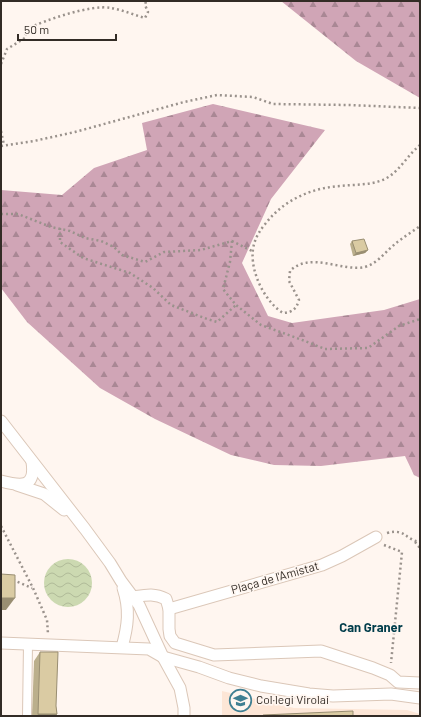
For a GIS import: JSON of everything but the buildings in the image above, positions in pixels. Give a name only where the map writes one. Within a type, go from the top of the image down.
[{"type":"street","points":[[1,421],[85,529],[133,597],[146,618],[163,657],[180,688],[184,716]]},
{"type":"street","points":[[17,485],[24,484],[30,479],[33,472],[32,462]]},
{"type":"street","points":[[1,481],[36,491],[49,498],[85,529]]},
{"type":"street","name":"Plaça de l'Amistat","points":[[169,609],[322,565],[342,556],[376,537]]},
{"type":"street","points":[[121,582],[128,608],[128,624],[122,647]]},
{"type":"street","points":[[133,597],[150,594],[158,595],[166,599],[169,609],[170,636],[175,642],[214,655],[321,651],[373,668],[390,676],[398,682],[420,683]]},
{"type":"street","points":[[1,643],[28,644],[54,648],[122,647],[149,649],[163,657],[199,667],[229,678],[261,686],[309,694],[333,696],[392,694],[420,698]]},
{"type":"street","points":[[27,716],[28,644]]},
{"type":"street","points":[[180,688],[184,673],[189,668],[199,667]]},
{"type":"path","points":[[1,64],[7,49],[25,38],[27,29],[42,22],[85,10],[110,8],[145,18],[148,12],[145,5],[146,1]]},
{"type":"path","points":[[1,131],[2,145],[34,141],[75,132],[164,107],[217,95],[253,97],[273,104],[420,108]]},
{"type":"path","points":[[420,145],[411,152],[390,176],[356,186],[340,186],[306,193],[292,199],[279,209],[262,228],[255,239],[252,251],[253,267],[259,282],[276,309],[283,313],[291,312],[297,306],[298,300],[289,280],[290,271],[296,266],[322,263],[351,267],[365,267],[379,260],[394,244],[420,226]]},
{"type":"path","points":[[1,214],[18,214],[51,227],[60,228],[85,238],[101,241],[114,247],[122,255],[145,262],[164,252],[201,250],[232,241],[252,251]]},
{"type":"path","points":[[60,228],[60,242],[83,258],[130,273],[153,288],[171,305],[217,322],[236,304]]},
{"type":"path","points":[[232,241],[230,262],[223,289],[236,304],[261,325],[285,335],[325,349],[368,348],[399,326],[420,319]]},
{"type":"path","points":[[1,526],[33,588],[47,620],[54,648]]},
{"type":"path","points":[[390,676],[402,552],[383,544],[376,537],[393,531],[401,532],[415,542],[420,548]]},
{"type":"path","points":[[415,542],[420,542]]},
{"type":"path","points":[[10,579],[33,588]]},
{"type":"shaded area","name":"Col·legi Virolai","points":[[222,691],[294,708],[407,710],[420,714],[420,716],[222,716]]},
{"type":"green space","points":[[281,1],[420,1],[420,98],[356,61]]},
{"type":"green space","points":[[213,104],[325,130],[271,199],[242,263],[268,316],[292,323],[384,310],[420,299],[420,478],[414,475],[405,456],[321,466],[274,465],[231,455],[155,419],[100,388],[27,322],[1,288],[1,190],[62,195],[94,168],[147,150],[142,123]]},
{"type":"water","points":[[68,559],[77,561],[85,566],[90,574],[92,583],[90,592],[85,600],[77,605],[68,607],[59,605],[51,600],[46,592],[44,583],[46,574],[51,566],[59,561]]},
{"type":"place","name":"Col·legi Virolai","points":[[240,700]]},
{"type":"district","name":"Can Graner","points":[[371,627]]}]
